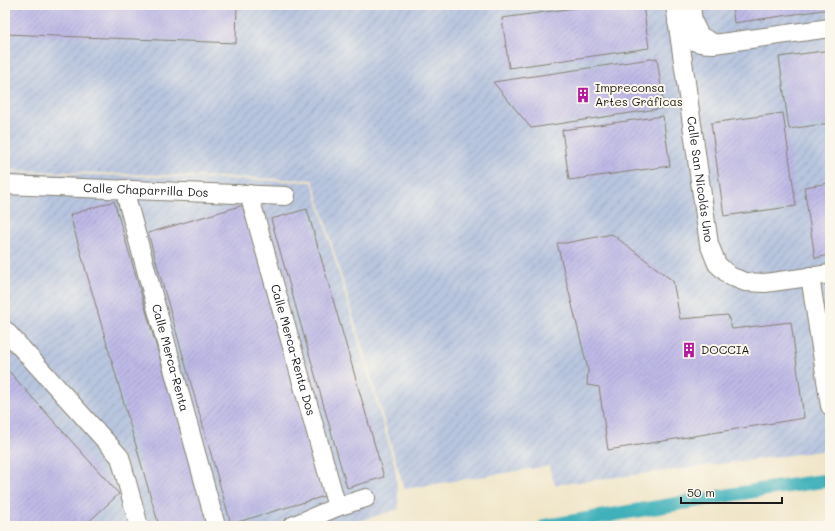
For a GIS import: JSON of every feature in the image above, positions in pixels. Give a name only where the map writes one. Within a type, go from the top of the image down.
[{"type":"street","points":[[690,5],[693,22],[700,36],[714,44]]},
{"type":"street","points":[[676,13],[687,37],[699,44],[714,44],[830,28]]},
{"type":"street","name":"Calle San Nicolás Uno","points":[[676,13],[709,244],[717,264],[730,276],[745,282],[765,283],[810,276]]},
{"type":"street","name":"Calle Chaparrilla Dos","points":[[5,185],[286,196]]},
{"type":"street","name":"Calle Merca-Renta","points":[[124,190],[216,526]]},
{"type":"street","name":"Calle Merca-Renta Dos","points":[[250,194],[337,507]]},
{"type":"street","points":[[830,274],[810,276],[830,406]]},
{"type":"street","points":[[5,330],[120,457],[140,526]]},
{"type":"street","points":[[292,526],[337,507],[366,498]]},
{"type":"shaded area","points":[[5,5],[830,5],[830,450],[555,485],[549,466],[404,489],[313,180],[5,170]]},
{"type":"shaded area","points":[[5,172],[312,182],[395,466],[399,509],[343,526],[5,526]]},
{"type":"building","points":[[5,5],[237,5],[236,43],[5,34]]},
{"type":"building","points":[[596,5],[643,5],[649,48],[509,68],[502,18]]},
{"type":"building","points":[[732,5],[830,5],[830,9],[734,23]]},
{"type":"building","points":[[830,50],[830,123],[789,129],[779,57]]},
{"type":"building","name":"Impreconsa Artes Gráficas","points":[[657,58],[664,108],[531,128],[493,82]]},
{"type":"building","points":[[783,113],[796,206],[724,216],[711,123]]},
{"type":"building","points":[[663,116],[670,166],[569,180],[562,130]]},
{"type":"building","points":[[830,183],[830,255],[815,258],[804,187]]},
{"type":"building","points":[[114,201],[209,526],[159,526],[70,215]]},
{"type":"building","points":[[244,205],[325,496],[231,524],[148,233]]},
{"type":"building","points":[[307,209],[384,477],[347,488],[271,219]]},
{"type":"building","name":"DOCCIA","points":[[612,234],[673,281],[680,319],[728,315],[732,329],[791,322],[804,418],[608,450],[599,387],[587,385],[588,370],[557,243],[566,243]]},
{"type":"building","points":[[830,317],[830,354],[824,318]]},
{"type":"building","points":[[5,367],[119,494],[84,526],[5,526]]},
{"type":"waterway","points":[[545,526],[760,490],[830,480]]},
{"type":"place","name":"Impreconsa Artes Gráficas","points":[[583,95]]},
{"type":"place","name":"DOCCIA","points":[[689,350]]}]
